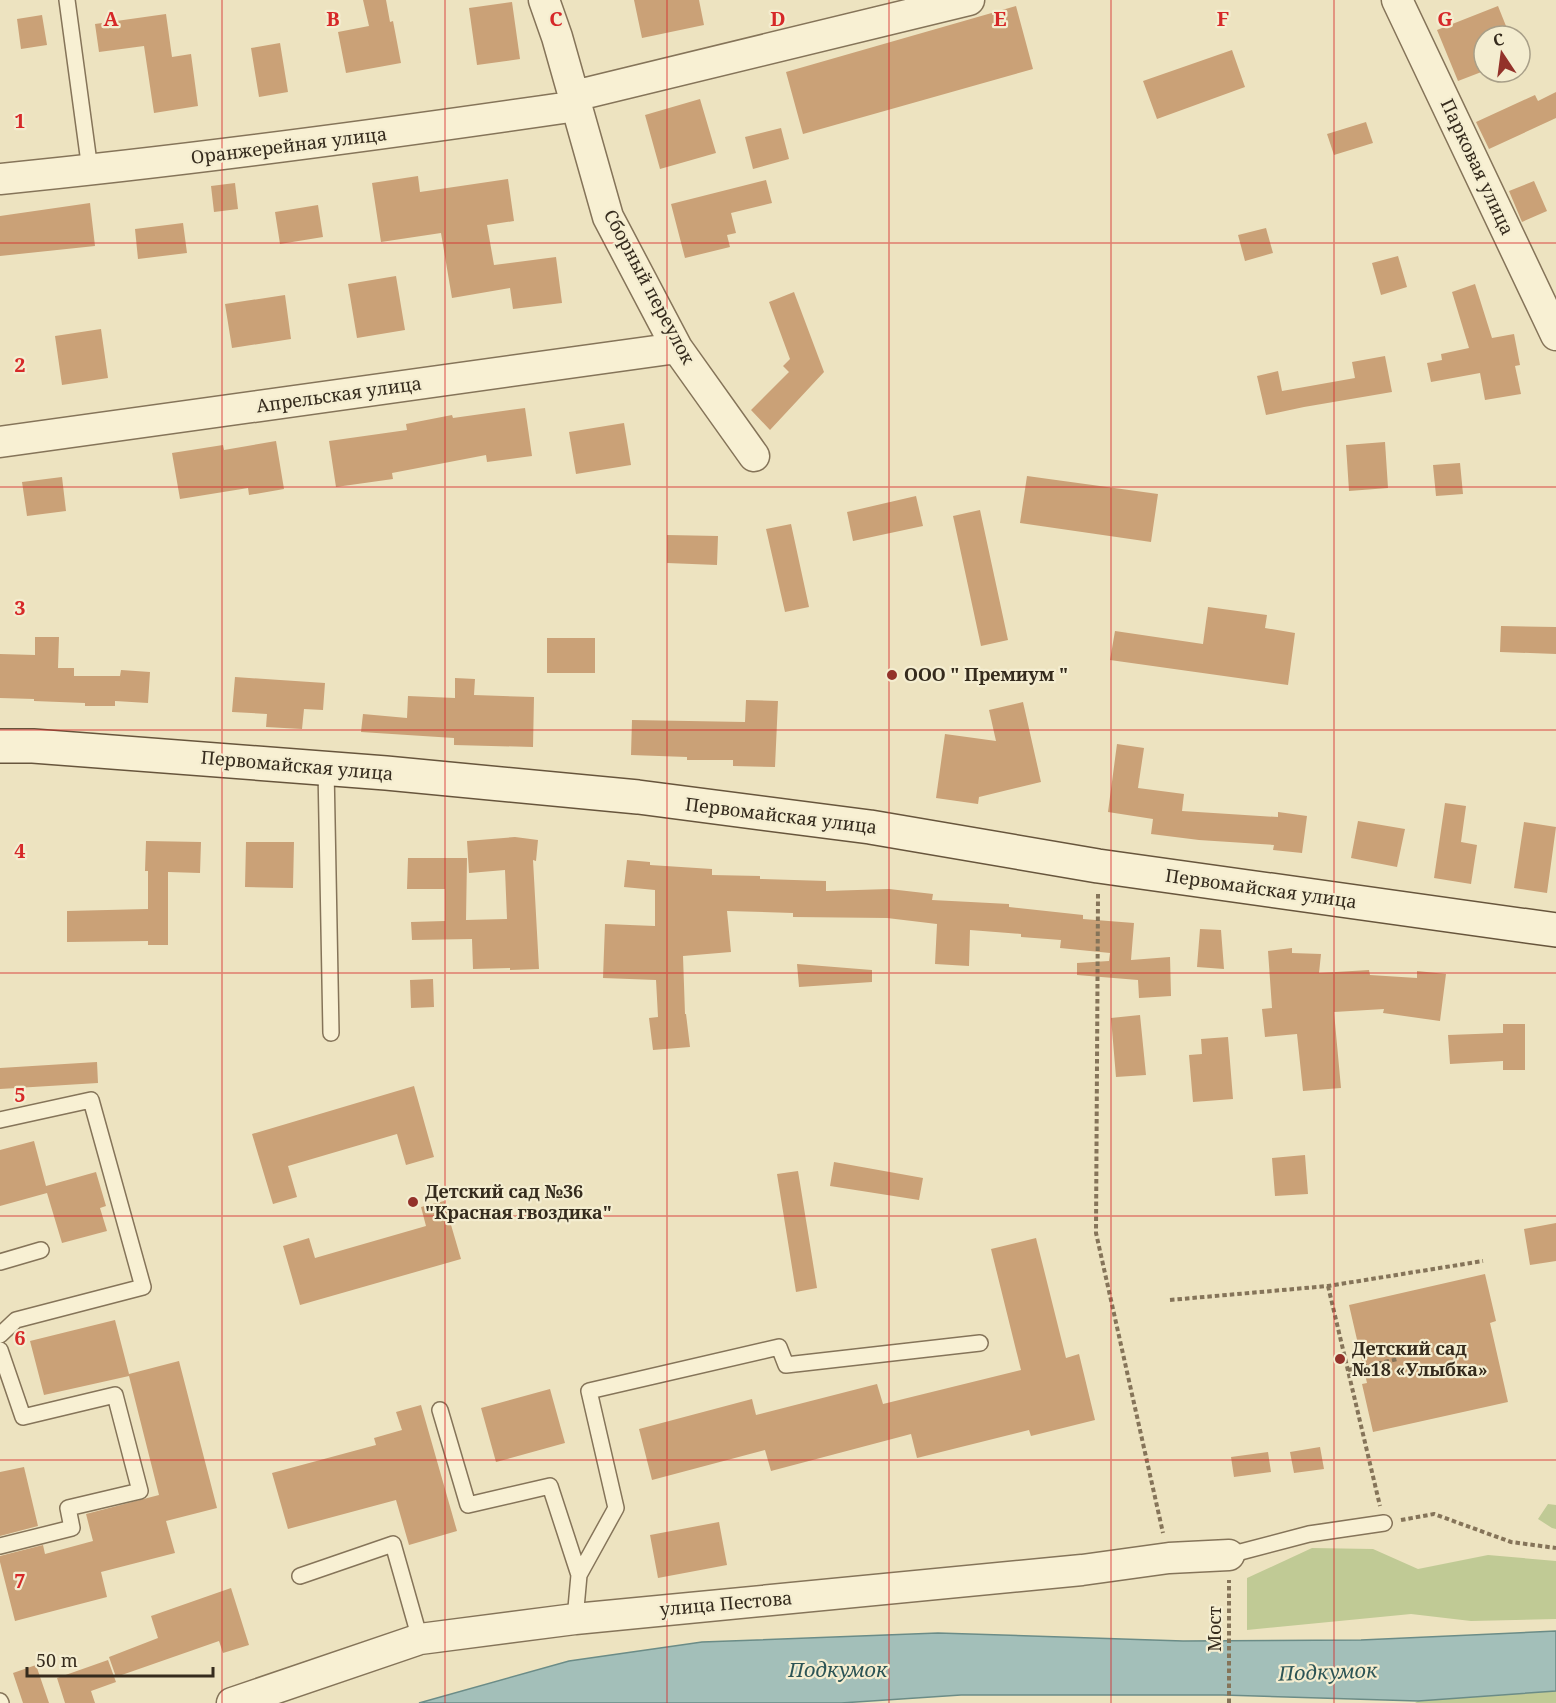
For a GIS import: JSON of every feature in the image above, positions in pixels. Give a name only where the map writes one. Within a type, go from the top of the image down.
[{"type":"street","name":"Сборный переулок","points":[[544,0],[608,217],[677,348],[754,456]]},
{"type":"street","name":"Оранжерейная улица","points":[[0,178],[90,170],[384,135],[575,101],[969,0]]},
{"type":"street","name":"Парковая улица","points":[[1397,0],[1555,332]]},
{"type":"street","name":"Апрельская улица","points":[[0,442],[677,348]]},
{"type":"street","name":"Первомайская улица","points":[[0,746],[326,768],[638,797],[870,826],[1098,866],[1556,930]]},
{"type":"street","name":"улица Пестова","points":[[232,1703],[420,1639],[575,1619],[1082,1570],[1169,1558],[1229,1555]]},
{"type":"lane","points":[[67,0],[90,170]]},
{"type":"lane","points":[[326,768],[331,1033]]},
{"type":"lane","points":[[0,1120],[91,1100],[143,1287],[16,1320],[0,1335]]},
{"type":"lane","points":[[0,1262],[41,1250]]},
{"type":"lane","points":[[579,1575],[616,1508],[589,1391],[778,1347],[786,1365],[980,1343]]},
{"type":"lane","points":[[0,1350],[23,1417],[115,1395],[140,1491],[68,1508],[72,1528],[0,1546]]},
{"type":"lane","points":[[440,1410],[468,1505],[550,1486],[579,1575],[575,1619]]},
{"type":"lane","points":[[1229,1555],[1309,1534],[1384,1523]]},
{"type":"lane","points":[[300,1576],[393,1544],[420,1639]]},
{"type":"path","points":[[1098,866],[1096,1233],[1169,1558]]},
{"type":"path","points":[[1170,1300],[1328,1286],[1483,1261]]},
{"type":"path","points":[[1328,1286],[1384,1523],[1434,1514],[1510,1542],[1556,1548]]},
{"type":"path","points":[[1348,1370],[1398,1359]]},
{"type":"path","name":"Мост","points":[[1229,1555],[1229,1703]]},
{"type":"green space","points":[[1548,1504],[1556,1505],[1556,1529],[1538,1519]]},
{"type":"green space","points":[[1312,1548],[1373,1549],[1418,1569],[1488,1555],[1556,1561],[1556,1619],[1471,1621],[1411,1614],[1247,1630],[1247,1578]]},
{"type":"green space","points":[[1556,1691],[1556,1703],[1415,1703],[1418,1701]]},
{"type":"water","name":"Подкумок","points":[[1556,1631],[1556,1691],[1418,1701],[1223,1695],[961,1695],[841,1703],[419,1703],[569,1661],[702,1642],[938,1633],[1183,1641],[1361,1640]]},
{"type":"building","points":[[363,0],[386,0],[390,22],[393,21],[401,63],[346,73],[338,32],[369,26]]},
{"type":"building","points":[[634,0],[699,0],[704,25],[642,38]]},
{"type":"building","points":[[512,2],[520,59],[477,65],[469,8]]},
{"type":"building","points":[[1016,6],[1033,69],[803,134],[786,72]]},
{"type":"building","points":[[1498,6],[1505,24],[1472,24],[1472,76],[1458,81],[1437,30]]},
{"type":"building","points":[[166,14],[172,57],[191,54],[198,106],[154,113],[144,46],[99,52],[95,24]]},
{"type":"building","points":[[42,15],[47,45],[21,49],[17,19]]},
{"type":"building","points":[[280,43],[288,92],[259,97],[251,48]]},
{"type":"building","points":[[1232,50],[1245,87],[1157,119],[1143,81]]},
{"type":"building","points":[[1556,92],[1556,118],[1489,149],[1476,122],[1535,95],[1538,101]]},
{"type":"building","points":[[700,99],[716,153],[660,169],[645,115]]},
{"type":"building","points":[[1366,122],[1373,143],[1334,155],[1327,134]]},
{"type":"building","points":[[781,128],[789,159],[753,169],[745,137]]},
{"type":"building","points":[[418,176],[420,192],[508,179],[514,221],[487,225],[494,265],[556,257],[562,303],[513,309],[510,288],[452,298],[441,233],[381,242],[372,183]]},
{"type":"building","points":[[766,180],[772,203],[731,213],[736,233],[727,235],[730,247],[685,258],[671,204]]},
{"type":"building","points":[[1534,181],[1547,211],[1522,222],[1509,191]]},
{"type":"building","points":[[235,183],[238,209],[214,212],[211,186]]},
{"type":"building","points":[[90,203],[95,246],[0,256],[0,216]]},
{"type":"building","points":[[318,205],[323,237],[280,244],[275,212]]},
{"type":"building","points":[[183,223],[187,253],[138,259],[135,229]]},
{"type":"building","points":[[1266,228],[1273,253],[1245,261],[1238,235]]},
{"type":"building","points":[[1398,256],[1407,287],[1381,295],[1372,263]]},
{"type":"building","points":[[396,276],[405,330],[357,338],[348,284]]},
{"type":"building","points":[[1475,284],[1492,338],[1514,334],[1520,365],[1515,366],[1521,394],[1485,400],[1480,373],[1431,382],[1427,363],[1442,360],[1441,354],[1469,348],[1452,292]]},
{"type":"building","points":[[794,292],[824,372],[770,430],[751,410],[789,372],[783,366],[790,359],[769,302]]},
{"type":"building","points":[[285,295],[291,339],[232,348],[225,304]]},
{"type":"building","points":[[101,329],[108,378],[62,385],[55,336]]},
{"type":"building","points":[[1385,356],[1392,392],[1266,415],[1257,376],[1278,371],[1282,391],[1355,378],[1352,362]]},
{"type":"building","points":[[525,408],[532,456],[487,462],[486,455],[392,473],[393,479],[336,487],[329,441],[407,430],[406,424],[452,415],[453,418]]},
{"type":"building","points":[[624,423],[631,465],[576,474],[569,432]]},
{"type":"building","points":[[276,441],[284,489],[249,495],[248,488],[180,499],[172,453],[223,445],[224,450]]},
{"type":"building","points":[[1385,442],[1388,488],[1349,491],[1346,445]]},
{"type":"building","points":[[1460,463],[1463,494],[1436,496],[1433,465]]},
{"type":"building","points":[[1027,476],[1158,494],[1151,542],[1020,523]]},
{"type":"building","points":[[62,477],[66,511],[27,516],[22,482]]},
{"type":"building","points":[[916,496],[923,526],[853,541],[847,512]]},
{"type":"building","points":[[980,510],[1008,640],[981,646],[953,516]]},
{"type":"building","points":[[791,524],[809,607],[785,612],[766,529]]},
{"type":"building","points":[[667,535],[718,536],[717,565],[667,563]]},
{"type":"building","points":[[1208,607],[1267,615],[1265,628],[1295,633],[1288,685],[1110,660],[1115,631],[1203,644]]},
{"type":"building","points":[[1501,626],[1556,627],[1556,654],[1500,652]]},
{"type":"building","points":[[35,637],[59,637],[58,668],[74,668],[74,676],[120,676],[121,670],[150,672],[148,703],[115,701],[115,706],[85,706],[85,703],[0,698],[0,654],[35,655]]},
{"type":"building","points":[[547,638],[595,638],[595,673],[547,673]]},
{"type":"building","points":[[235,677],[325,683],[323,710],[304,709],[302,729],[266,727],[267,714],[232,712]]},
{"type":"building","points":[[455,678],[475,679],[474,695],[534,697],[533,747],[454,745],[454,738],[361,732],[363,714],[407,718],[408,696],[455,698]]},
{"type":"building","points":[[746,700],[778,701],[775,767],[733,766],[733,760],[687,760],[687,757],[631,755],[632,720],[745,722]]},
{"type":"building","points":[[1023,702],[1041,782],[979,797],[978,804],[936,798],[945,734],[996,741],[989,710]]},
{"type":"building","points":[[1117,744],[1144,748],[1138,788],[1184,794],[1182,811],[1278,817],[1278,812],[1307,816],[1302,853],[1273,850],[1274,845],[1151,834],[1153,819],[1108,812]]},
{"type":"building","points":[[1445,803],[1466,806],[1461,842],[1477,845],[1471,884],[1434,878]]},
{"type":"building","points":[[1358,821],[1405,829],[1397,867],[1351,858]]},
{"type":"building","points":[[1524,822],[1556,827],[1547,893],[1514,888]]},
{"type":"building","points":[[515,837],[538,840],[536,861],[533,860],[539,969],[473,969],[472,939],[412,940],[411,922],[445,921],[445,889],[407,889],[408,858],[467,858],[466,920],[507,919],[505,870],[469,873],[467,841]]},
{"type":"building","points":[[146,841],[201,842],[200,873],[168,872],[168,945],[148,945],[148,941],[67,942],[67,911],[148,909],[148,871],[145,871]]},
{"type":"building","points":[[246,842],[294,842],[293,888],[245,887]]},
{"type":"building","points":[[627,860],[650,862],[650,865],[712,869],[712,875],[826,881],[826,891],[889,889],[933,894],[932,900],[1009,904],[1009,907],[1083,915],[1083,919],[1134,923],[1131,960],[1170,957],[1171,996],[1139,998],[1138,980],[1077,975],[1077,963],[1109,961],[1110,953],[1060,948],[1061,940],[970,930],[969,966],[935,964],[937,924],[887,918],[793,917],[793,913],[727,911],[731,952],[683,956],[685,1014],[690,1047],[653,1050],[649,1018],[658,1017],[656,980],[603,978],[605,924],[655,926],[655,890],[624,887]]},
{"type":"building","points":[[1200,929],[1221,930],[1224,969],[1197,967]]},
{"type":"building","points":[[1292,948],[1292,953],[1321,954],[1319,973],[1369,970],[1370,975],[1417,978],[1417,971],[1446,974],[1440,1021],[1383,1013],[1384,1009],[1334,1012],[1341,1088],[1303,1091],[1297,1034],[1265,1037],[1262,1009],[1272,1008],[1268,951]]},
{"type":"building","points":[[797,964],[872,970],[872,982],[799,987]]},
{"type":"building","points":[[433,979],[434,1007],[411,1008],[410,980]]},
{"type":"building","points":[[1140,1015],[1146,1075],[1116,1077],[1111,1018]]},
{"type":"building","points":[[1503,1024],[1525,1024],[1525,1070],[1503,1070],[1503,1061],[1450,1064],[1448,1035],[1503,1033]]},
{"type":"building","points":[[1228,1037],[1233,1099],[1193,1102],[1189,1055],[1202,1054],[1201,1039]]},
{"type":"building","points":[[97,1062],[98,1083],[0,1089],[0,1068]]},
{"type":"building","points":[[414,1086],[434,1157],[406,1165],[397,1134],[288,1166],[297,1197],[273,1204],[252,1134]]},
{"type":"building","points":[[34,1141],[46,1186],[96,1172],[106,1206],[100,1208],[107,1231],[62,1243],[47,1193],[0,1206],[0,1150]]},
{"type":"building","points":[[1305,1155],[1308,1194],[1275,1196],[1272,1158]]},
{"type":"building","points":[[834,1162],[923,1178],[919,1200],[830,1186]]},
{"type":"building","points":[[798,1171],[817,1288],[796,1292],[777,1174]]},
{"type":"building","points":[[444,1201],[461,1259],[300,1305],[283,1246],[309,1238],[315,1258],[426,1226],[421,1207]]},
{"type":"building","points":[[1556,1223],[1556,1261],[1530,1265],[1524,1229]]},
{"type":"building","points":[[1036,1238],[1066,1358],[1079,1354],[1095,1420],[1031,1436],[1029,1430],[917,1458],[911,1434],[771,1471],[765,1450],[652,1480],[639,1429],[752,1399],[756,1415],[877,1384],[883,1404],[1021,1370],[991,1249]]},
{"type":"building","points":[[1485,1274],[1496,1321],[1490,1323],[1508,1402],[1373,1432],[1362,1384],[1367,1383],[1349,1305]]},
{"type":"building","points":[[115,1320],[129,1374],[179,1361],[217,1508],[166,1521],[175,1553],[101,1572],[107,1597],[15,1621],[0,1556],[43,1545],[45,1554],[93,1541],[86,1514],[159,1495],[129,1376],[44,1395],[30,1341]]},
{"type":"building","points":[[550,1389],[565,1443],[496,1462],[481,1408]]},
{"type":"building","points":[[421,1405],[457,1531],[409,1545],[396,1500],[288,1529],[272,1473],[376,1445],[374,1438],[402,1430],[396,1412]]},
{"type":"building","points":[[1320,1447],[1324,1469],[1294,1473],[1290,1452]]},
{"type":"building","points":[[1268,1452],[1271,1472],[1234,1477],[1231,1457]]},
{"type":"building","points":[[24,1467],[38,1526],[0,1536],[0,1472]]},
{"type":"building","points":[[719,1522],[727,1565],[658,1578],[650,1535]]},
{"type":"building","points":[[231,1588],[249,1645],[223,1653],[219,1641],[116,1677],[109,1657],[158,1638],[151,1616]]},
{"type":"building","points":[[108,1660],[116,1682],[91,1691],[95,1703],[65,1703],[57,1678]]},
{"type":"building","points":[[36,1665],[49,1703],[23,1703],[13,1673]]},
{"type":"place","name":"ООО \" Премиум \"","points":[[892,675]]},
{"type":"place","name":"Детский сад №36 \"Красная гвоздика\"","points":[[413,1202]]},
{"type":"place","name":"Детский сад №18 «Улыбка»","points":[[1340,1359]]}]
